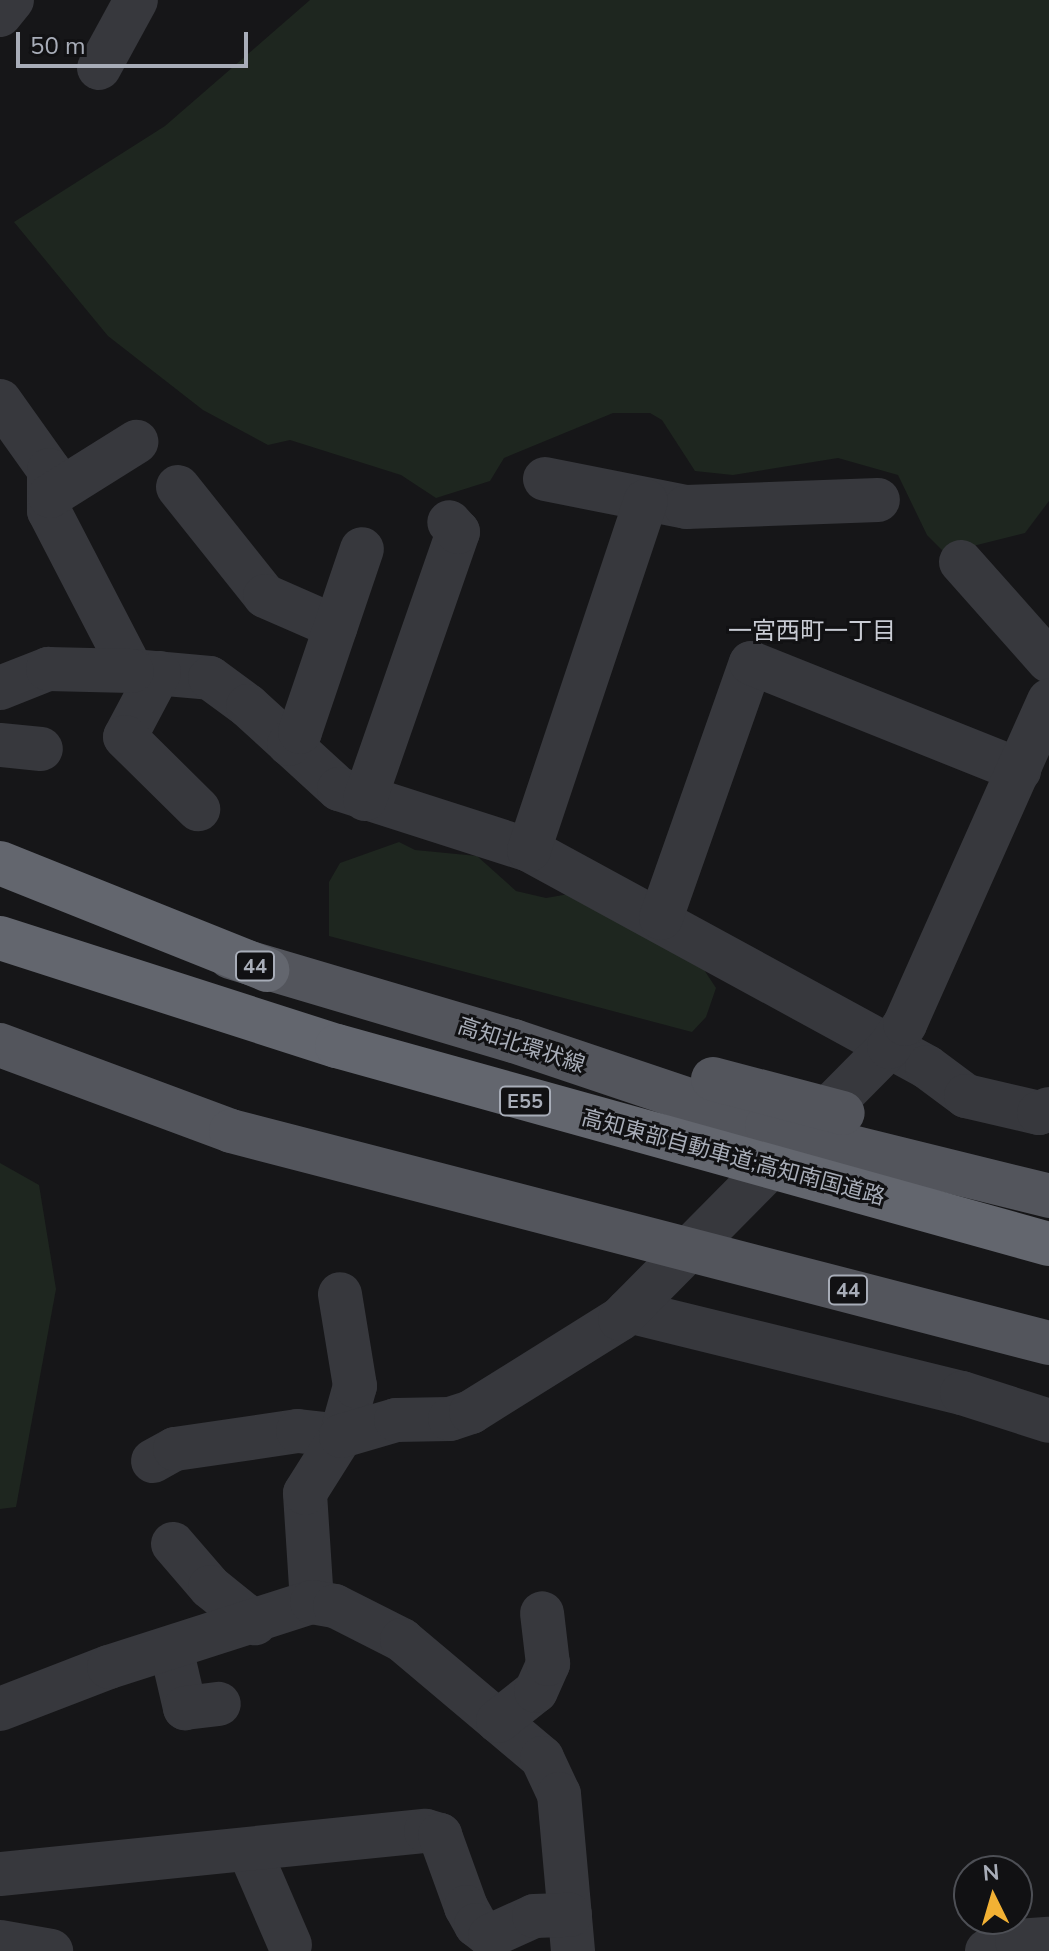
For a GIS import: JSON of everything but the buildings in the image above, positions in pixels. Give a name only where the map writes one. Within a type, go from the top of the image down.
[{"type":"highway","points":[[0,863],[267,970]]},
{"type":"highway","name":"高知東部自動車道;高知南国道路","points":[[2,938],[337,1046],[1049,1244]]},
{"type":"main road","name":"高知北環状線","points":[[0,876],[267,970],[780,1113],[1049,1196]]},
{"type":"main road","name":"44","points":[[0,1045],[231,1131],[644,1251],[1039,1357]]},
{"type":"main road","points":[[780,1113],[1049,1167]]},
{"type":"street","points":[[0,15],[12,0]]},
{"type":"street","points":[[99,68],[136,0]]},
{"type":"street","points":[[0,401],[49,470],[49,511],[146,672],[125,737],[198,809]]},
{"type":"street","points":[[50,496],[136,442]]},
{"type":"street","points":[[545,479],[686,507],[878,500]]},
{"type":"street","points":[[178,487],[265,596],[336,627]]},
{"type":"street","points":[[529,850],[612,557],[646,501]]},
{"type":"street","points":[[365,799],[458,532],[449,522]]},
{"type":"street","points":[[289,744],[300,732],[362,549]]},
{"type":"street","points":[[961,562],[1049,661]]},
{"type":"street","points":[[661,918],[751,663],[1019,770]]},
{"type":"street","points":[[0,688],[48,669],[146,672],[210,678],[339,789],[529,850],[661,918],[889,1047],[966,1096],[1046,1099]]},
{"type":"street","points":[[153,1461],[175,1449],[298,1431],[341,1436],[396,1420],[442,1420],[471,1412],[628,1311],[889,1047],[905,1024],[1049,701]]},
{"type":"street","points":[[312,1602],[305,1493],[341,1436],[355,1386],[340,1294]]},
{"type":"street","points":[[628,1311],[962,1393],[1049,1421]]},
{"type":"street","points":[[173,1544],[210,1587],[255,1623]]},
{"type":"street","points":[[0,1709],[312,1602],[335,1606],[402,1640],[542,1758],[559,1794],[572,1933],[534,1916],[490,1936],[476,1925],[466,1907],[440,1835],[426,1831],[250,1852],[0,1874]]},
{"type":"street","points":[[498,1721],[536,1691],[548,1664],[542,1613]]},
{"type":"street","points":[[171,1648],[185,1708],[219,1704]]},
{"type":"street","points":[[250,1852],[290,1945]]},
{"type":"street","points":[[987,1951],[1017,1941],[1049,1939]]},
{"type":"street","points":[[0,1942],[51,1951]]},
{"type":"shaded area","points":[[310,0],[1049,0],[1049,501],[1025,533],[945,553],[927,535],[898,475],[838,458],[733,475],[695,471],[662,420],[650,413],[613,413],[504,458],[490,481],[436,498],[401,475],[290,440],[268,445],[203,410],[108,336],[14,222],[165,126]]},
{"type":"shaded area","points":[[399,842],[415,850],[477,856],[516,891],[546,898],[575,893],[693,953],[716,988],[706,1017],[692,1032],[329,936],[329,882],[340,863]]},
{"type":"shaded area","points":[[0,1163],[39,1185],[56,1289],[16,1507],[0,1509]]},
{"type":"district","name":"一宮西町一丁目","points":[[812,632]]}]
